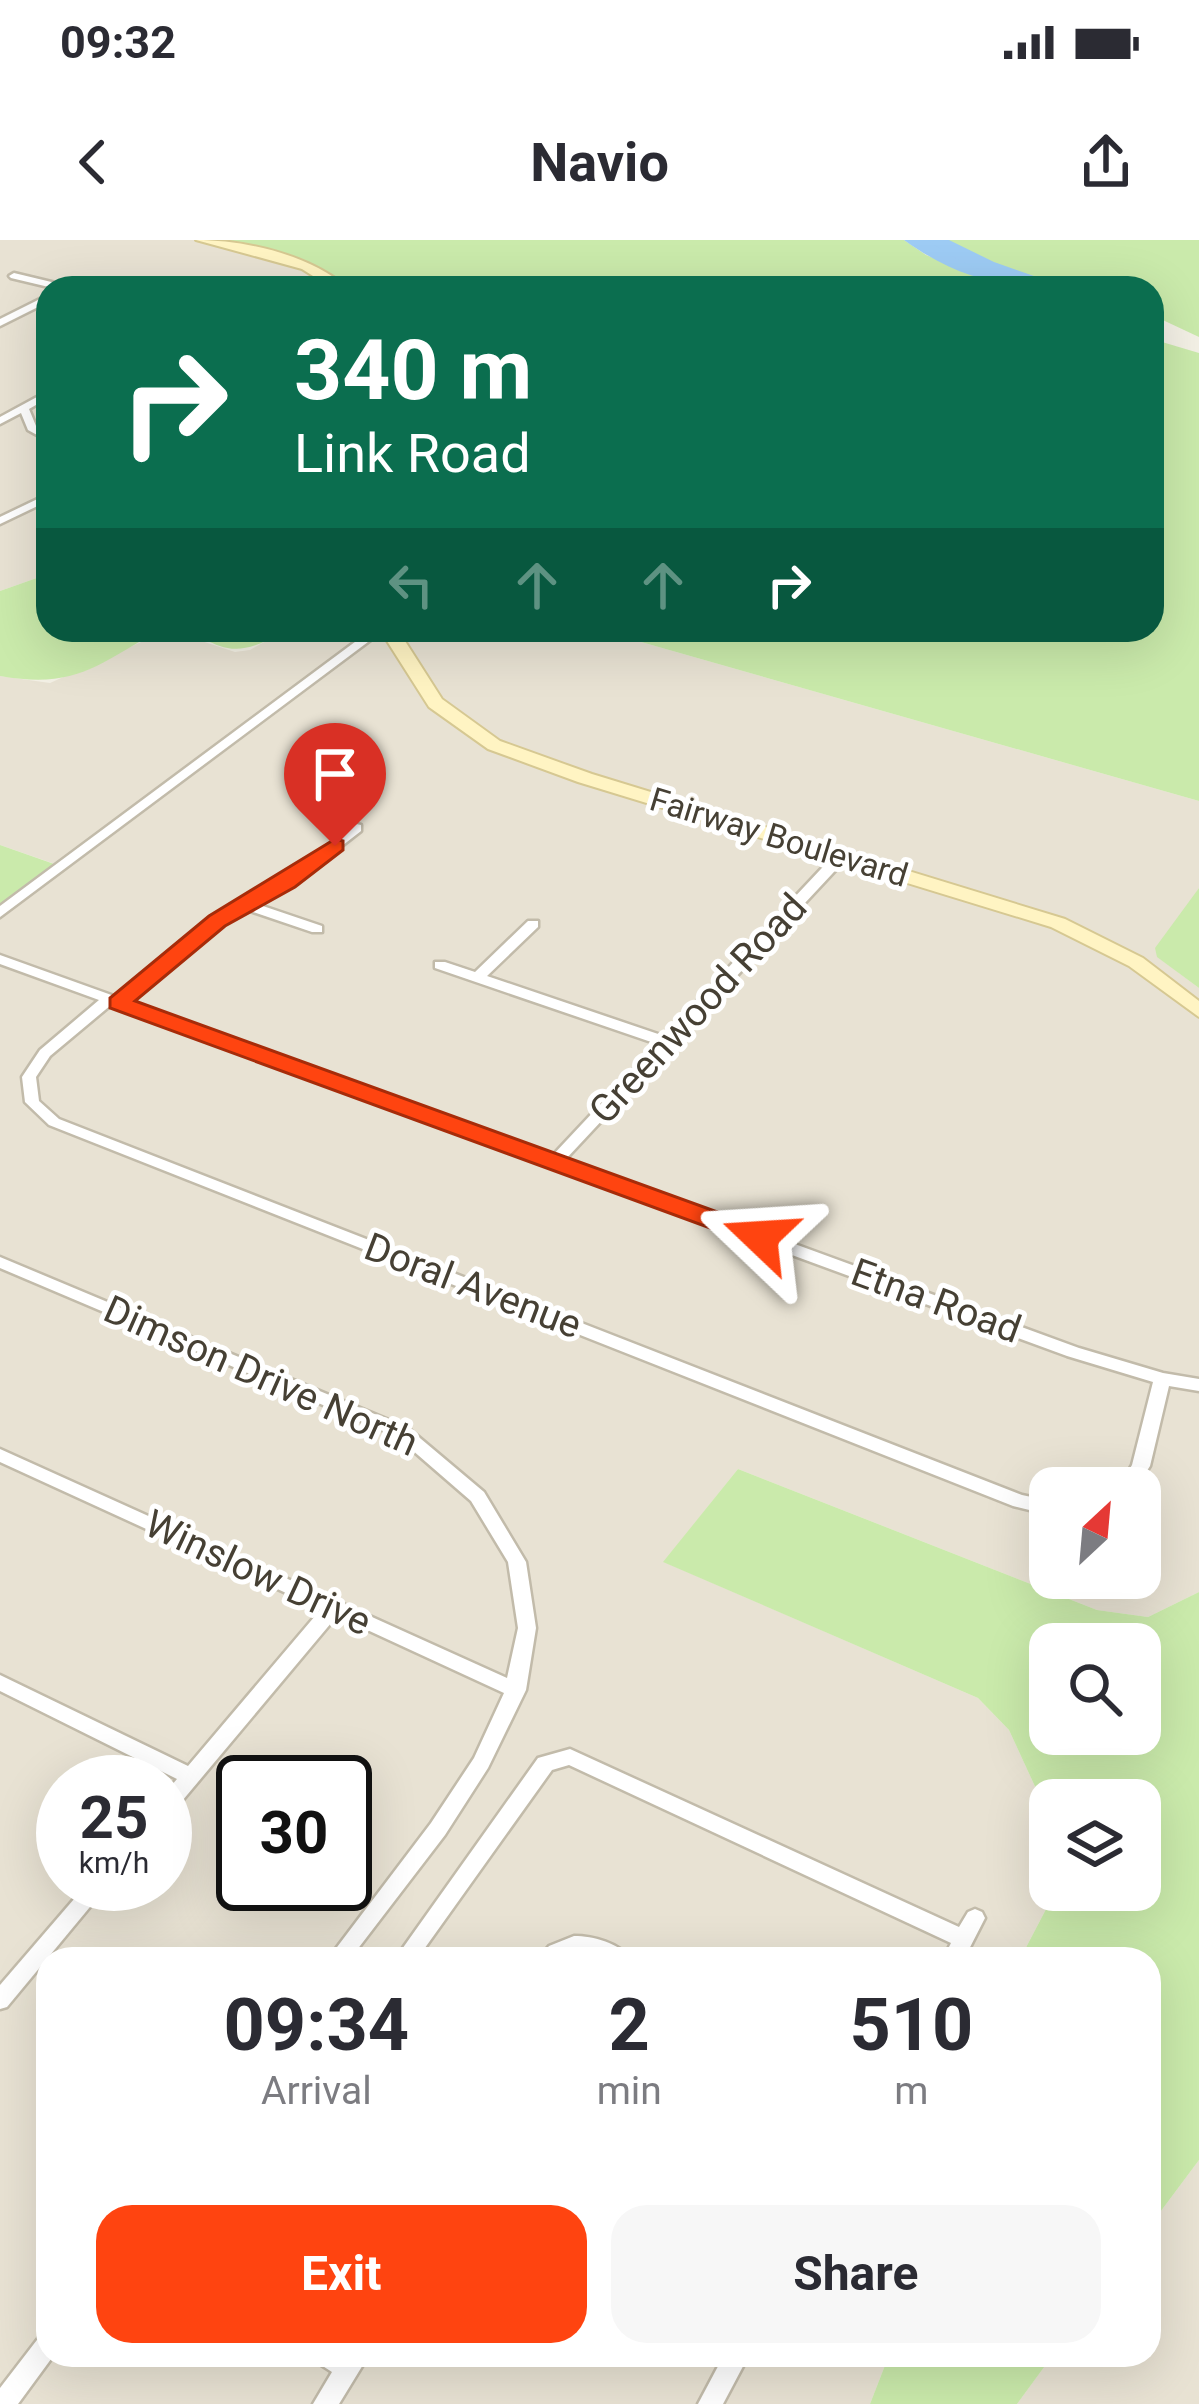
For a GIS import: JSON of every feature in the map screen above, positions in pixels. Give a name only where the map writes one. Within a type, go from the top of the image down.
[{"type":"street","points":[[203,240],[307,266],[322,276]]},
{"type":"street","points":[[14,276],[36,281]]},
{"type":"street","points":[[0,323],[36,304]]},
{"type":"street","points":[[0,421],[36,401]]},
{"type":"street","points":[[24,408],[36,430]]},
{"type":"street","points":[[0,521],[36,503]]},
{"type":"street","points":[[0,913],[362,642]]},
{"type":"street","name":"Fairway Boulevard","points":[[397,642],[435,703],[465,729],[494,745],[585,778],[1003,904],[1080,932],[1136,962],[1199,1011]]},
{"type":"street","points":[[114,1001],[217,921],[287,882],[356,828]]},
{"type":"street","name":"Greenwood Road","points":[[555,1162],[841,856]]},
{"type":"street","points":[[244,904],[317,929]]},
{"type":"street","points":[[478,977],[532,924]]},
{"type":"street","name":"Etna Road","points":[[0,959],[1048,1343],[1162,1379],[1199,1385]]},
{"type":"street","points":[[440,965],[667,1042]]},
{"type":"street","name":"Doral Avenue","points":[[114,1001],[45,1053],[28,1077],[32,1102],[54,1122],[1029,1503]]},
{"type":"street","name":"Dimson Drive North","points":[[0,1262],[402,1432],[460,1475],[498,1523],[516,1561],[523,1603],[525,1640],[516,1690],[480,1770],[347,1947]]},
{"type":"street","points":[[1140,1467],[1162,1379]]},
{"type":"street","name":"Winslow Drive","points":[[0,1455],[516,1690]]},
{"type":"street","points":[[192,1776],[333,1607]]},
{"type":"street","points":[[0,1683],[146,1755]]},
{"type":"street","points":[[414,1947],[545,1764],[570,1757],[964,1939]]},
{"type":"street","points":[[45,1947],[76,1911]]},
{"type":"street","points":[[960,1947],[976,1918]]},
{"type":"street","points":[[562,1947],[584,1943],[593,1947]]},
{"type":"street","points":[[0,2000],[36,1958]]},
{"type":"street","points":[[3,2404],[36,2360]]},
{"type":"street","points":[[325,2404],[349,2367]]},
{"type":"street","points":[[710,2404],[730,2367]]},
{"type":"shaded area","points":[[0,240],[211,240],[312,264],[330,276],[36,276],[36,578],[0,591]]},
{"type":"shaded area","points":[[141,642],[205,642],[235,652],[264,642],[641,642],[1199,801],[1199,888],[1158,957],[1199,988],[1199,1592],[1148,1617],[1097,1610],[1069,1599],[1161,1599],[1161,1467],[1029,1467],[1029,1583],[738,1469],[664,1562],[978,1698],[1009,1730],[1032,1779],[1029,1911],[1045,1911],[1026,1947],[36,1947],[36,2367],[884,2367],[870,2404],[0,2404],[0,907],[55,864],[0,845],[0,676],[50,683]]},
{"type":"shaded area","points":[[1199,2160],[1199,2404],[1017,2404],[1044,2367],[1161,2367],[1161,2211]]},
{"type":"green space","points":[[211,240],[904,240],[926,255],[979,276],[330,276],[312,264]]},
{"type":"green space","points":[[941,240],[1199,240],[1199,337],[1164,321],[1164,276],[1013,276]]},
{"type":"green space","points":[[1164,343],[1199,353],[1199,801],[641,642],[1164,642]]},
{"type":"green space","points":[[36,578],[36,642],[139,642],[67,677],[0,676],[0,591]]},
{"type":"green space","points":[[210,642],[262,642],[245,648]]},
{"type":"green space","points":[[0,845],[57,865],[0,907]]},
{"type":"green space","points":[[1199,888],[1199,988],[1157,957],[1155,948]]},
{"type":"green space","points":[[738,1469],[1029,1583],[1029,1599],[1069,1599],[1097,1610],[1148,1617],[1199,1592],[1199,2160],[1161,2211],[1161,1947],[1026,1947],[1045,1911],[1161,1911],[1161,1779],[1032,1779],[1009,1730],[978,1698],[663,1562]]},
{"type":"green space","points":[[884,2367],[1044,2367],[1017,2404],[870,2404]]},
{"type":"water","points":[[904,240],[941,240],[972,263],[1023,276],[974,276]]},
{"type":"waterway","points":[[936,240],[1020,276]]},
{"type":"route","points":[[335,846],[287,882],[217,921],[118,1003],[760,1237]]}]
